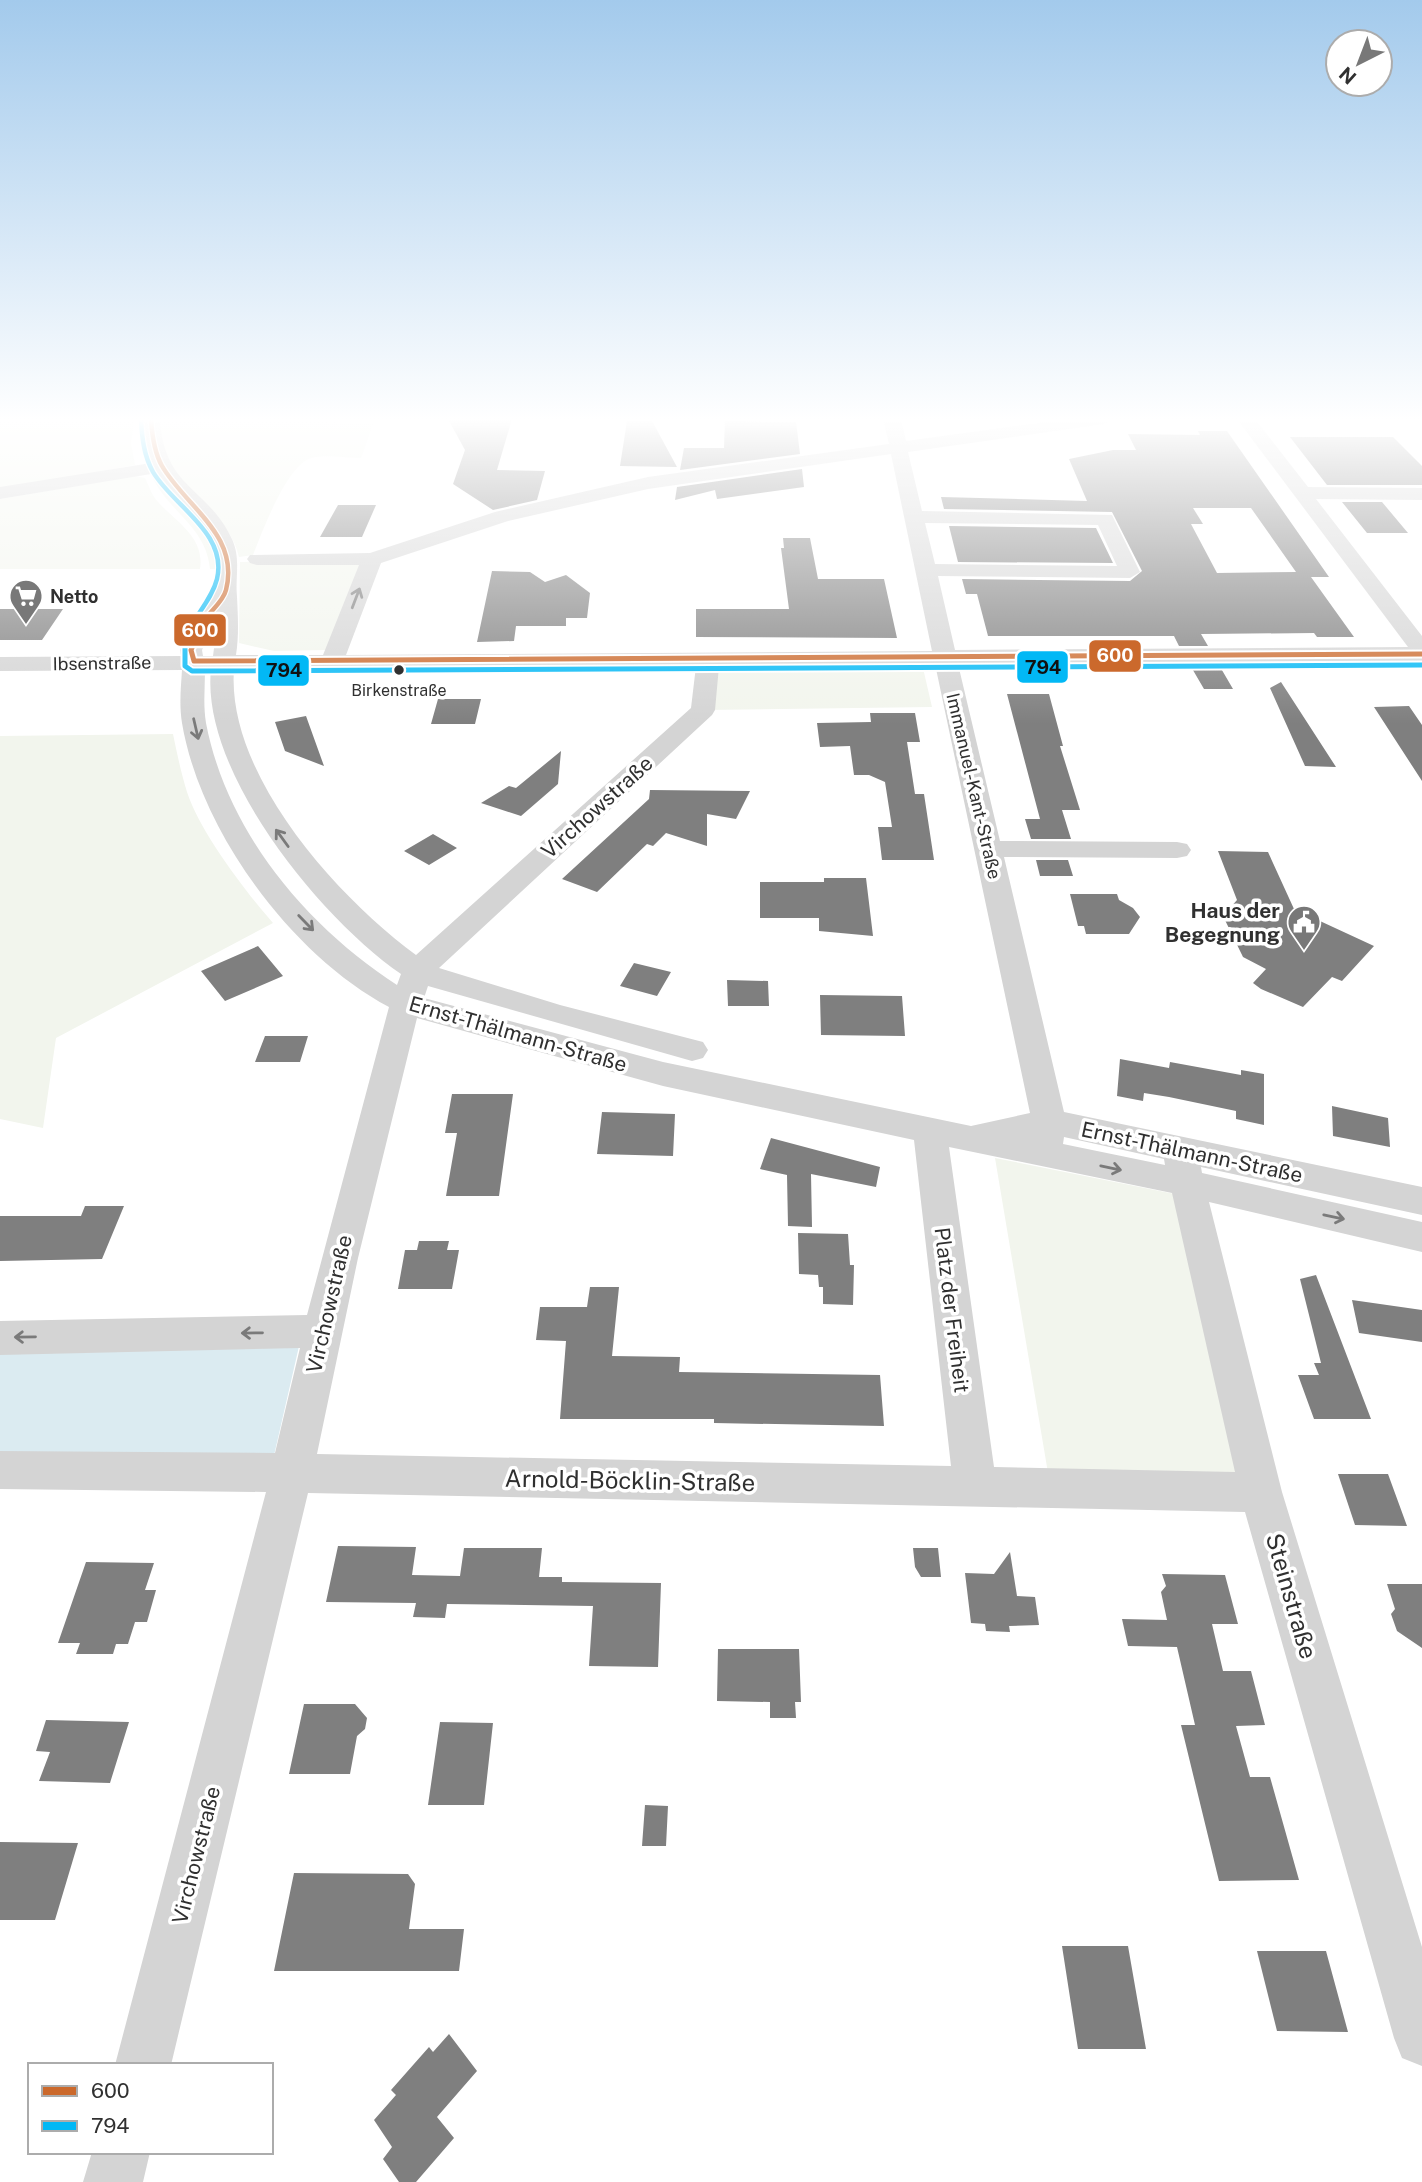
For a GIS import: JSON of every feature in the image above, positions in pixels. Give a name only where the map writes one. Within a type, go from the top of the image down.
[{"type":"street","name":"Ernst-Thälmann-Straße","points":[[210,521],[222,537],[229,562],[225,594],[229,612],[222,694],[230,732],[244,772],[269,820],[300,862],[412,987],[538,1010],[692,1050]]},
{"type":"street","points":[[257,559],[372,559],[487,521]]},
{"type":"street","name":"Immanuel-Kant-Straße","points":[[914,521],[989,849],[1047,1137]]},
{"type":"street","points":[[926,569],[1130,572],[1106,521]]},
{"type":"street","points":[[1323,521],[1422,652]]},
{"type":"street","points":[[332,662],[372,559]]},
{"type":"street","name":"Ernst-Thälmann-Straße","points":[[225,594],[211,610],[191,650],[194,661],[190,694],[194,725],[214,792],[250,856],[275,890],[352,967],[651,1073],[946,1136],[1047,1137],[1183,1167],[1422,1237]]},
{"type":"street","name":"Ibsenstraße","points":[[0,664],[1422,652]]},
{"type":"street","name":"Virchowstraße","points":[[144,2063],[292,1473],[321,1331],[412,987],[703,710],[708,658]]},
{"type":"street","points":[[989,849],[1177,850]]},
{"type":"street","name":"Platz der Freiheit","points":[[946,1136],[975,1487]]},
{"type":"street","name":"Ernst-Thälmann-Straße","points":[[1183,1167],[1422,1201]]},
{"type":"street","name":"Steinstraße","points":[[1183,1167],[1261,1492],[1422,2038]]},
{"type":"street","points":[[0,1338],[321,1331]]},
{"type":"street","name":"Arnold-Böcklin-Straße","points":[[0,1470],[1261,1492]]},
{"type":"street","points":[[113,2182],[120,2154]]},
{"type":"shaded area","points":[[0,521],[178,521],[194,539],[200,558],[200,569],[0,569]]},
{"type":"shaded area","points":[[186,521],[200,521],[213,538],[220,569],[210,569],[207,554]]},
{"type":"shaded area","points":[[220,521],[267,521],[253,555],[239,557],[232,538]]},
{"type":"shaded area","points":[[357,561],[366,564],[326,650],[274,651],[239,643],[240,562]]},
{"type":"shaded area","points":[[923,668],[932,707],[703,710],[707,669]]},
{"type":"shaded area","points":[[173,734],[193,808],[237,878],[273,923],[56,1038],[43,1128],[0,1119],[0,736]]},
{"type":"shaded area","points":[[995,1158],[1175,1194],[1244,1478],[1048,1473]]},
{"type":"shaded area","points":[[302,1333],[270,1473],[0,1470],[0,1338]]},
{"type":"building","points":[[329,521],[369,521],[362,537],[320,537]]},
{"type":"building","points":[[1116,521],[1201,521],[1203,524],[1191,524],[1217,573],[1296,572],[1260,521],[1290,521],[1329,577],[1311,577],[1354,637],[1317,637],[1314,633],[1201,634],[1208,646],[1179,646],[1174,636],[988,636],[977,594],[966,594],[962,579],[1130,581],[1142,571]]},
{"type":"building","points":[[1357,521],[1398,521],[1408,533],[1367,533]]},
{"type":"building","points":[[949,526],[1096,528],[1113,563],[958,562]]},
{"type":"building","points":[[783,538],[810,538],[818,579],[884,579],[897,638],[696,637],[696,609],[789,609],[781,548],[784,548]]},
{"type":"building","points":[[492,571],[530,572],[545,582],[566,575],[590,593],[587,618],[566,618],[566,626],[516,626],[514,641],[477,642]]},
{"type":"building","name":"Netto","points":[[0,609],[63,609],[42,640],[0,640]]},
{"type":"building","points":[[1190,665],[1219,665],[1233,689],[1204,689]]},
{"type":"building","points":[[1281,682],[1336,767],[1305,766],[1270,688]]},
{"type":"building","points":[[1007,694],[1049,694],[1063,746],[1060,746],[1080,810],[1062,810],[1071,839],[1031,839],[1025,819],[1040,819]]},
{"type":"building","points":[[438,699],[481,699],[475,724],[431,724]]},
{"type":"building","points":[[1409,706],[1422,725],[1422,781],[1374,707]]},
{"type":"building","points":[[870,713],[915,713],[920,742],[907,742],[915,794],[924,794],[934,860],[882,860],[878,827],[892,827],[885,782],[869,775],[854,775],[850,746],[820,747],[817,723],[871,722]]},
{"type":"building","points":[[306,716],[324,766],[285,751],[275,722]]},
{"type":"building","points":[[561,751],[558,784],[521,816],[481,803],[509,786],[516,788]]},
{"type":"building","points":[[650,790],[750,791],[736,819],[707,814],[707,846],[666,833],[653,846],[647,844],[597,892],[562,879],[649,799]]},
{"type":"building","points":[[433,834],[457,848],[429,865],[404,851]]},
{"type":"building","name":"Haus der Begegnung","points":[[1218,851],[1268,852],[1294,909],[1374,946],[1342,981],[1332,977],[1303,1007],[1261,989],[1253,983],[1266,969],[1243,957],[1223,916],[1237,900]]},
{"type":"building","points":[[1036,860],[1068,860],[1073,876],[1040,876]]},
{"type":"building","points":[[824,878],[866,878],[873,936],[819,931],[819,918],[760,918],[760,882],[824,882]]},
{"type":"building","points":[[1070,894],[1117,894],[1119,900],[1133,908],[1140,917],[1129,934],[1086,934],[1084,926],[1078,926]]},
{"type":"building","points":[[258,946],[283,976],[225,1001],[201,971]]},
{"type":"building","points":[[634,963],[671,972],[657,996],[620,986]]},
{"type":"building","points":[[727,980],[768,981],[769,1006],[728,1006]]},
{"type":"building","points":[[820,995],[902,996],[905,1036],[821,1035]]},
{"type":"building","points":[[265,1036],[308,1036],[300,1062],[255,1062]]},
{"type":"building","points":[[1120,1059],[1169,1068],[1170,1062],[1241,1075],[1241,1070],[1264,1074],[1264,1125],[1236,1119],[1236,1111],[1169,1097],[1144,1093],[1143,1101],[1117,1096]]},
{"type":"building","points":[[452,1094],[513,1094],[499,1196],[446,1196],[457,1133],[445,1133]]},
{"type":"building","points":[[1332,1106],[1388,1118],[1390,1147],[1333,1136]]},
{"type":"building","points":[[602,1112],[675,1114],[673,1156],[597,1154]]},
{"type":"building","points":[[771,1138],[880,1167],[876,1187],[811,1174],[812,1227],[788,1226],[787,1175],[760,1169]]},
{"type":"building","points":[[85,1206],[124,1206],[102,1259],[0,1261],[0,1216],[81,1216]]},
{"type":"building","points":[[798,1233],[848,1234],[850,1265],[854,1265],[853,1305],[823,1304],[823,1287],[819,1287],[818,1275],[799,1274]]},
{"type":"building","points":[[419,1241],[449,1241],[447,1250],[459,1250],[452,1289],[398,1289],[405,1250],[417,1250]]},
{"type":"building","points":[[1316,1275],[1371,1419],[1314,1419],[1298,1375],[1319,1375],[1314,1363],[1321,1363],[1300,1279]]},
{"type":"building","points":[[590,1287],[619,1287],[612,1356],[680,1357],[679,1372],[880,1375],[884,1426],[714,1423],[714,1419],[560,1419],[566,1341],[536,1340],[540,1307],[587,1307]]},
{"type":"building","points":[[1352,1300],[1422,1310],[1422,1342],[1359,1333]]},
{"type":"building","points":[[1338,1474],[1388,1474],[1407,1526],[1355,1525]]},
{"type":"building","points":[[338,1546],[416,1547],[412,1575],[460,1576],[464,1548],[542,1548],[539,1577],[562,1577],[562,1582],[661,1583],[658,1667],[589,1666],[593,1606],[447,1604],[445,1618],[413,1617],[416,1603],[326,1602]]},
{"type":"building","points":[[913,1548],[938,1548],[941,1577],[921,1577],[915,1567]]},
{"type":"building","points":[[1010,1552],[1017,1596],[1035,1597],[1039,1625],[1009,1626],[1010,1632],[986,1631],[985,1624],[971,1623],[965,1573],[994,1574]]},
{"type":"building","points":[[86,1562],[154,1563],[145,1590],[156,1590],[147,1622],[135,1622],[128,1644],[116,1644],[113,1654],[76,1654],[80,1643],[58,1643]]},
{"type":"building","points":[[1162,1574],[1225,1575],[1238,1624],[1212,1624],[1223,1671],[1251,1671],[1265,1725],[1236,1726],[1250,1777],[1270,1777],[1299,1880],[1219,1881],[1181,1725],[1195,1725],[1177,1647],[1128,1646],[1122,1619],[1167,1620],[1161,1592],[1166,1586]]},
{"type":"building","points":[[1387,1584],[1422,1584],[1422,1648],[1397,1631],[1391,1614],[1395,1609]]},
{"type":"building","points":[[718,1649],[799,1649],[801,1702],[795,1702],[796,1718],[770,1718],[770,1702],[717,1701]]},
{"type":"building","points":[[304,1704],[355,1704],[367,1718],[365,1729],[357,1736],[350,1774],[289,1774]]},
{"type":"building","points":[[46,1720],[129,1722],[110,1783],[39,1781],[50,1752],[36,1751]]},
{"type":"building","points":[[440,1722],[493,1723],[484,1805],[428,1805]]},
{"type":"building","points":[[645,1805],[668,1806],[666,1846],[642,1846]]},
{"type":"building","points":[[0,1842],[78,1843],[55,1920],[0,1920]]},
{"type":"building","points":[[294,1873],[408,1874],[415,1884],[409,1929],[464,1929],[459,1971],[274,1971]]},
{"type":"building","points":[[1062,1946],[1128,1946],[1146,2049],[1078,2049]]},
{"type":"building","points":[[1257,1951],[1326,1951],[1348,2032],[1277,2031]]},
{"type":"building","points":[[449,2034],[477,2071],[437,2117],[454,2138],[416,2182],[399,2182],[383,2159],[392,2147],[374,2120],[396,2095],[391,2090],[429,2047],[433,2052]]},
{"type":"transit line","name":"794","points":[[195,521],[215,549],[218,563],[213,590],[185,638],[185,666],[192,671],[1422,665]]},
{"type":"transit line","name":"600","points":[[194,661],[191,650],[208,616],[226,590],[228,569],[225,551],[208,521]]},
{"type":"transit line","name":"600","points":[[194,661],[1422,654]]},
{"type":"place","name":"Netto","points":[[26,626]]},
{"type":"place","name":"Birkenstraße","points":[[399,670]]},
{"type":"place","name":"Haus der Begegnung","points":[[1304,952]]}]
